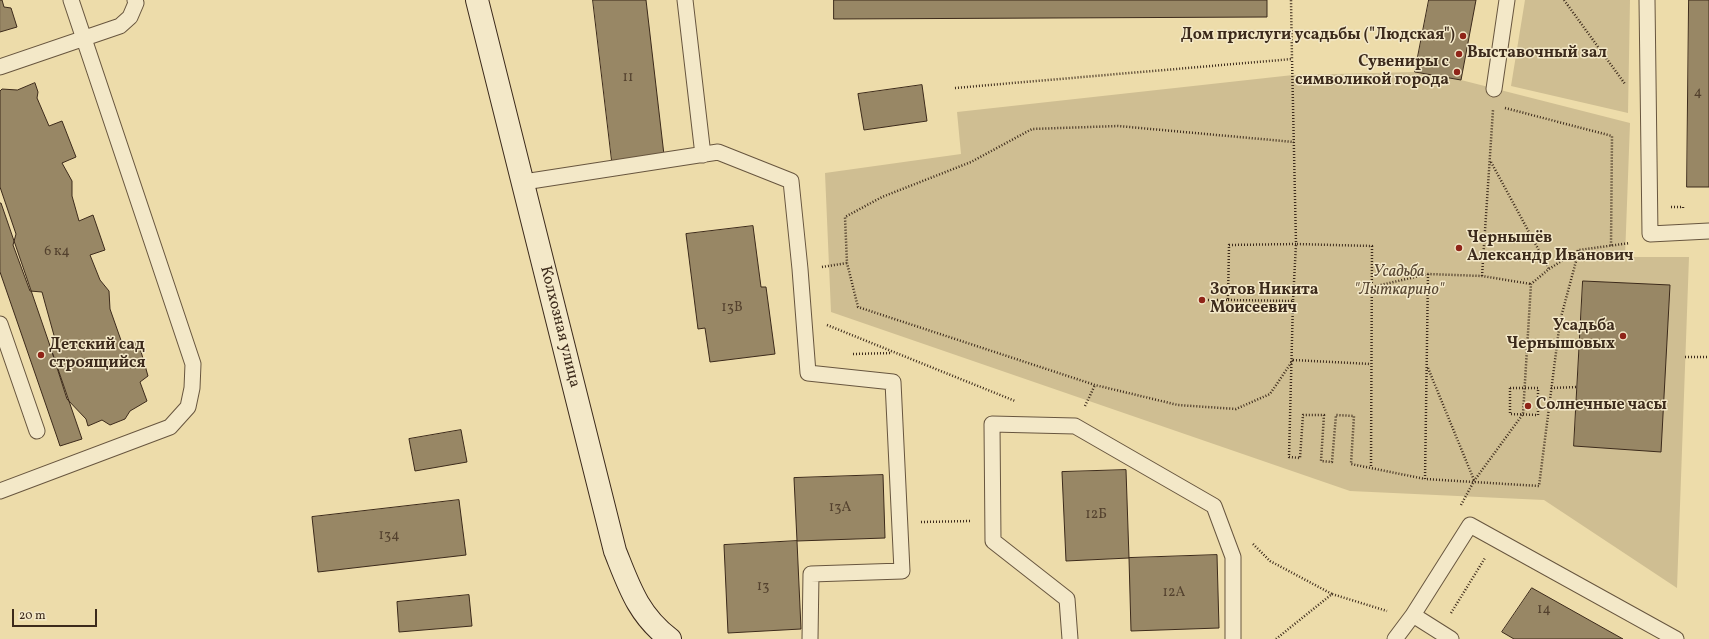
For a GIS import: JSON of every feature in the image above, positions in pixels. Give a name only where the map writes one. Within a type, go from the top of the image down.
[{"type":"street","name":"Колхозная улица","points":[[477,0],[524,182],[615,551],[631,592],[641,610],[656,628],[670,639]]},
{"type":"lane","points":[[0,491],[170,427],[188,407],[192,388],[193,364],[71,0]]},
{"type":"lane","points":[[0,67],[120,26],[130,17],[136,3],[135,0]]},
{"type":"lane","points":[[685,0],[703,155]]},
{"type":"lane","points":[[1494,89],[1507,0]]},
{"type":"lane","points":[[1647,0],[1650,234],[1709,232]]},
{"type":"lane","points":[[524,182],[718,152],[791,181],[808,373],[894,382],[902,570],[811,574],[810,639]]},
{"type":"lane","points":[[0,324],[37,431]]},
{"type":"lane","points":[[1070,639],[1067,599],[993,541],[992,424],[1075,426],[1214,506],[1234,557],[1234,639]]},
{"type":"lane","points":[[1395,639],[1413,615],[1470,525],[1676,639]]},
{"type":"lane","points":[[1413,615],[1446,636]]},
{"type":"path","points":[[1291,0],[1296,244],[1289,457],[1300,458],[1303,415],[1324,415],[1321,461],[1332,462],[1336,415],[1354,416],[1351,464],[1425,479],[1539,486],[1560,321],[1579,250]]},
{"type":"path","points":[[1564,0],[1648,117]]},
{"type":"path","points":[[955,88],[1292,59]]},
{"type":"path","points":[[1482,276],[1491,161],[1494,89]]},
{"type":"path","points":[[1493,104],[1612,136],[1610,246]]},
{"type":"path","points":[[1293,360],[1270,394],[1236,409],[1178,405],[1096,385],[858,307],[847,263],[845,217],[882,197],[971,162],[1032,129],[1118,126],[1294,142]]},
{"type":"path","points":[[1491,161],[1549,269]]},
{"type":"path","points":[[1466,496],[1474,481],[1523,414],[1531,284],[1549,269],[1579,250],[1626,244],[1650,234]]},
{"type":"path","points":[[1228,300],[1229,245],[1296,244],[1372,246],[1371,468]]},
{"type":"path","points":[[1372,287],[1428,274],[1482,276],[1531,284]]},
{"type":"path","points":[[1425,479],[1428,367],[1428,274]]},
{"type":"path","points":[[1202,300],[1293,300]]},
{"type":"path","points":[[803,316],[1017,402]]},
{"type":"path","points":[[1685,357],[1709,357]]},
{"type":"path","points":[[1293,360],[1371,364]]},
{"type":"path","points":[[1428,367],[1474,481]]},
{"type":"path","points":[[1551,388],[1577,387]]},
{"type":"path","points":[[1510,388],[1538,388],[1538,415],[1523,414],[1510,414],[1510,388]]},
{"type":"path","points":[[900,522],[993,520]]},
{"type":"path","points":[[1248,539],[1270,561],[1332,594],[1394,613]]},
{"type":"path","points":[[1446,636],[1487,555]]},
{"type":"path","points":[[1276,639],[1332,594]]},
{"type":"green space","points":[[1525,0],[1630,0],[1628,113],[1511,86]]},
{"type":"green space","name":"Усадьба \"Лыткарино\"","points":[[1415,72],[1461,80],[1630,123],[1625,257],[1689,257],[1677,588],[1544,500],[1350,491],[831,312],[825,173],[961,154],[957,112],[1293,75]]},
{"type":"building","points":[[0,0],[2,0],[4,7],[11,8],[17,27],[0,32]]},
{"type":"building","points":[[593,0],[646,0],[664,155],[612,161]]},
{"type":"building","points":[[834,0],[1267,0],[1267,17],[834,19]]},
{"type":"building","points":[[1429,0],[1476,0],[1461,80],[1415,72]]},
{"type":"building","points":[[1689,0],[1709,0],[1709,187],[1687,187]]},
{"type":"building","points":[[35,83],[38,92],[37,98],[49,126],[62,121],[76,157],[62,163],[72,181],[72,196],[79,221],[93,215],[105,250],[90,255],[100,280],[109,291],[110,309],[123,346],[138,341],[148,376],[140,382],[147,401],[130,411],[125,419],[110,425],[102,420],[88,426],[86,419],[67,399],[52,352],[55,339],[42,292],[30,291],[13,245],[16,234],[0,187],[0,91],[2,89],[17,90]]},
{"type":"building","points":[[922,85],[927,121],[864,130],[858,94]]},
{"type":"building","name":"Детский сад строящийся","points":[[0,203],[82,439],[60,446],[0,272]]},
{"type":"building","points":[[753,226],[761,287],[766,287],[775,354],[710,362],[705,328],[698,329],[686,234]]},
{"type":"building","name":"Усадьба Чернышовых","points":[[1583,281],[1670,285],[1661,452],[1574,446]]},
{"type":"building","points":[[461,430],[467,462],[415,471],[409,439]]},
{"type":"building","points":[[1126,470],[1129,558],[1066,561],[1062,472]]},
{"type":"building","points":[[883,475],[885,538],[797,541],[794,478]]},
{"type":"building","points":[[459,500],[466,555],[318,572],[312,517]]},
{"type":"building","points":[[797,541],[801,629],[728,633],[724,545]]},
{"type":"building","points":[[1217,555],[1219,628],[1131,631],[1129,558]]},
{"type":"building","points":[[1532,588],[1623,639],[1514,639],[1502,632]]},
{"type":"building","points":[[469,595],[472,626],[399,632],[397,602]]},
{"type":"place","name":"Дом прислуги усадьбы (\"Людская\")","points":[[1463,36]]},
{"type":"place","name":"Выставочный зал","points":[[1459,54]]},
{"type":"place","name":"Сувениры с символикой города","points":[[1457,72]]},
{"type":"place","name":"Чернышёв Александр Иванович","points":[[1459,248]]},
{"type":"place","name":"Зотов Никита Моисеевич","points":[[1202,300]]},
{"type":"place","name":"Усадьба Чернышовых","points":[[1623,336]]},
{"type":"place","name":"Детский сад строящийся","points":[[41,355]]},
{"type":"place","name":"Солнечные часы","points":[[1528,406]]}]
